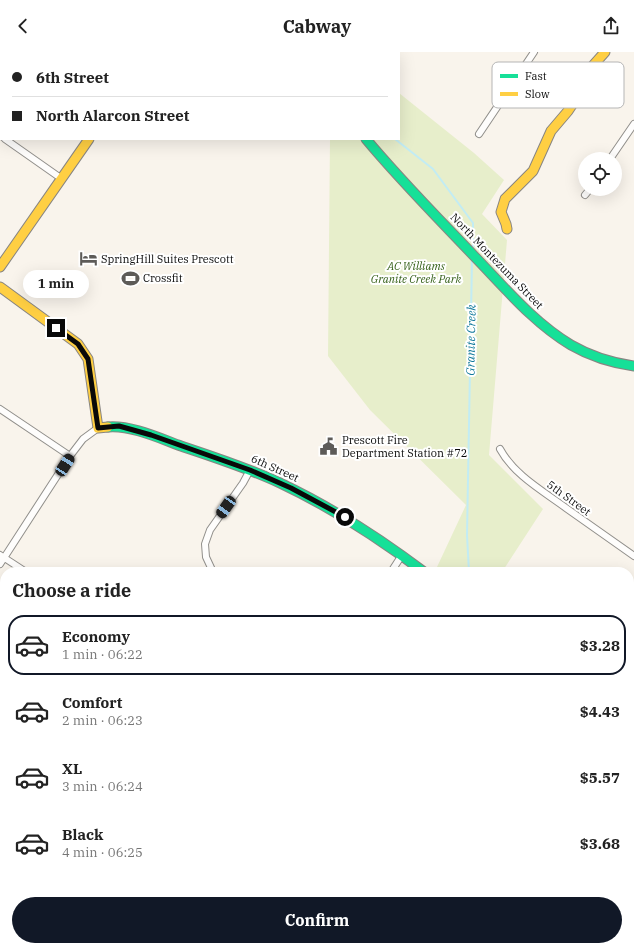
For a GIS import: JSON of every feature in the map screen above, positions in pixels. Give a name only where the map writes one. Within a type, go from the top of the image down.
[{"type":"street","points":[[527,62],[534,52]]},
{"type":"street","points":[[596,62],[605,52]]},
{"type":"street","points":[[479,134],[496,108]]},
{"type":"street","points":[[507,229],[506,221],[502,217],[501,209],[510,193],[531,174],[550,132],[570,108]]},
{"type":"street","points":[[615,152],[634,124]]},
{"type":"street","points":[[6,140],[62,179]]},
{"type":"street","points":[[0,267],[89,140]]},
{"type":"street","name":"North Montezuma Street","points":[[367,140],[408,187],[512,296],[544,326],[572,345],[596,356],[616,363],[634,366]]},
{"type":"street","points":[[0,287],[78,344],[88,359],[98,428],[83,439],[70,456],[2,556],[0,564]]},
{"type":"street","points":[[0,409],[70,456]]},
{"type":"street","name":"6th Street","points":[[98,428],[119,426],[151,435],[250,470],[280,483],[334,511],[402,555],[418,567]]},
{"type":"street","name":"5th Street","points":[[500,449],[506,459],[526,479],[634,556]]},
{"type":"street","points":[[210,567],[206,557],[205,544],[210,530],[243,484],[250,470]]},
{"type":"street","points":[[394,567],[402,555]]},
{"type":"street","points":[[2,556],[18,567]]},
{"type":"green space","name":"AC Williams Granite Creek Park","points":[[400,94],[474,153],[504,180],[482,214],[507,240],[489,455],[543,509],[505,567],[437,567],[466,505],[370,410],[328,356],[330,140],[400,140]]},
{"type":"waterway","name":"Granite Creek","points":[[396,140],[433,169],[473,223],[473,249]]},
{"type":"waterway","name":"Granite Creek","points":[[469,567],[467,535],[472,259]]},
{"type":"traffic: fast","points":[[367,140],[406,184],[532,316],[557,336],[593,356],[634,366]]},
{"type":"traffic: fast","points":[[108,427],[126,428],[145,433],[243,468],[280,483],[318,502],[354,524],[390,547],[417,567]]},
{"type":"traffic: slow","points":[[596,62],[605,52]]},
{"type":"traffic: slow","points":[[507,229],[501,212],[505,199],[533,171],[551,131],[570,108]]},
{"type":"traffic: slow","points":[[0,267],[88,140]]},
{"type":"traffic: slow","points":[[0,287],[78,344],[88,359],[98,428],[108,427]]},
{"type":"place","name":"SpringHill Suites Prescott","points":[[88,259]]},
{"type":"place","name":"Crossfit","points":[[130,278]]},
{"type":"place","name":"Prescott Fire Department Station #72","points":[[329,446]]},
{"type":"route","points":[[56,328],[78,344],[88,359],[98,428],[119,426],[151,435],[250,470],[291,488],[345,517]]}]
